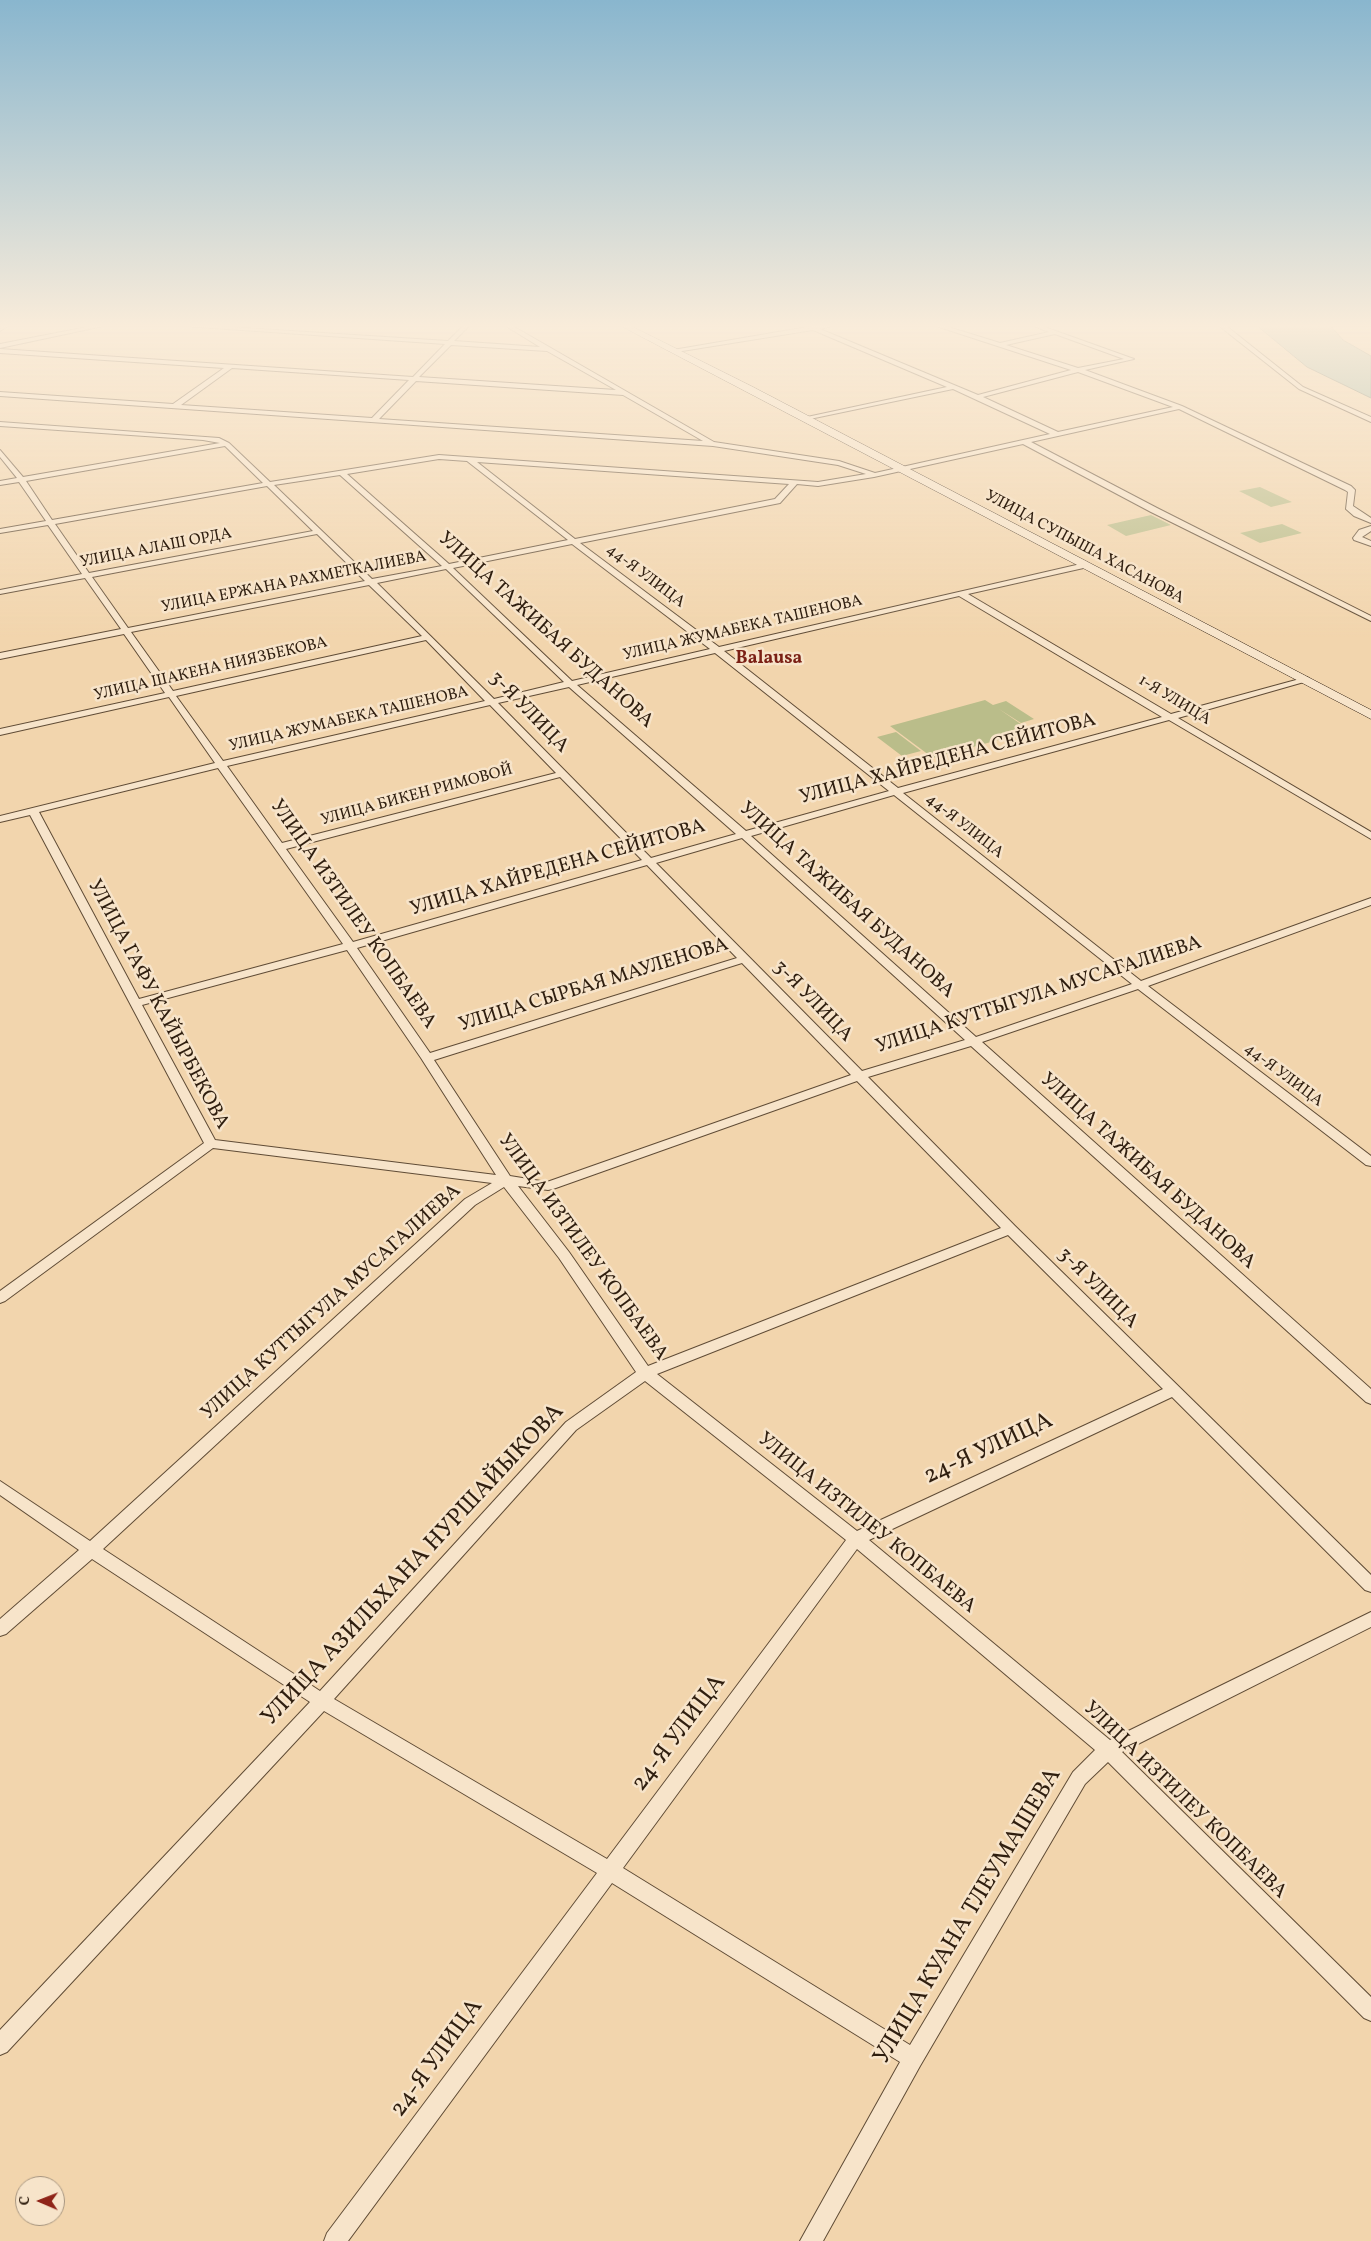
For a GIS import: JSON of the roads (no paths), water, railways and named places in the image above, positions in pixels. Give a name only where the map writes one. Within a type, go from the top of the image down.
[{"type":"street","points":[[81,430],[203,438],[219,440],[227,444]]},
{"type":"street","points":[[509,430],[713,444],[840,463],[874,475]]},
{"type":"street","points":[[688,430],[713,444]]},
{"type":"street","name":"УЛИЦА СУПЫША ХАСАНОВА","points":[[828,430],[1371,715]]},
{"type":"street","points":[[1047,430],[1056,434]]},
{"type":"street","points":[[0,531],[269,484],[438,457],[818,484],[874,475],[1076,430]]},
{"type":"street","points":[[1227,430],[1348,488],[1352,492],[1349,507],[1356,514],[1371,522]]},
{"type":"street","points":[[1023,441],[1371,620]]},
{"type":"street","points":[[0,482],[227,444]]},
{"type":"street","name":"3-Я УЛИЦА","points":[[227,444],[428,637],[1010,1229],[1371,1584]]},
{"type":"street","name":"УЛИЦА ИЗТИЛЕУ КОПБАЕВА","points":[[0,452],[21,479],[87,576],[350,946],[428,1058],[506,1180],[564,1255],[645,1373],[856,1540],[1108,1750],[1371,2011]]},
{"type":"street","name":"44-Я УЛИЦА","points":[[469,458],[573,541],[716,649],[1140,985],[1371,1162]]},
{"type":"street","name":"УЛИЦА ТАЖИБАЯ БУДАНОВА","points":[[341,472],[447,566],[572,685],[744,835],[1371,1398]]},
{"type":"street","name":"УЛИЦА ЕРЖАНА РАХМЕТКАЛИЕВА","points":[[0,656],[777,501],[795,482]]},
{"type":"street","points":[[1371,528],[1362,532],[1357,538],[1371,544]]},
{"type":"street","name":"УЛИЦА АЛАШ ОРДА","points":[[0,592],[318,532]]},
{"type":"street","name":"УЛИЦА ЖУМАБЕКА ТАШЕНОВА","points":[[0,819],[222,764],[572,685],[716,649],[1085,565]]},
{"type":"street","name":"1-Я УЛИЦА","points":[[961,594],[1371,836]]},
{"type":"street","name":"УЛИЦА ШАКЕНА НИЯЗБЕКОВА","points":[[0,732],[428,637]]},
{"type":"street","name":"УЛИЦА ХАЙРЕДЕНА СЕЙИТОВА","points":[[136,1003],[350,946],[895,792],[1307,680]]},
{"type":"street","name":"УЛИЦА БИКЕН РИМОВОЙ","points":[[280,847],[562,774]]},
{"type":"street","name":"УЛИЦА ГАФУ КАЙЫРБЕКОВА","points":[[0,1298],[211,1144],[33,811]]},
{"type":"street","name":"УЛИЦА КУТТЫГУЛА МУСАГАЛИЕВА","points":[[0,1629],[91,1550],[470,1202],[506,1180],[548,1186],[859,1076],[974,1041],[1140,985],[1371,901]]},
{"type":"street","name":"УЛИЦА СЫРБАЯ МАУЛЕНОВА","points":[[428,1058],[744,959]]},
{"type":"street","points":[[211,1144],[506,1180]]},
{"type":"street","name":"УЛИЦА АЗИЛЬХАНА НУРШАЙЫКОВА","points":[[0,2045],[322,1701],[570,1426],[645,1373],[1010,1229]]},
{"type":"street","name":"24-Я УЛИЦА","points":[[335,2241],[856,1540],[1174,1390]]},
{"type":"street","points":[[0,1487],[91,1550],[322,1701],[609,1870],[913,2059]]},
{"type":"street","name":"УЛИЦА КУАНА ТЛЕУМАШЕВА","points":[[811,2241],[913,2059],[1079,1778],[1108,1750],[1371,1619]]},
{"type":"district","name":"Balausa","points":[[769,660]]}]
